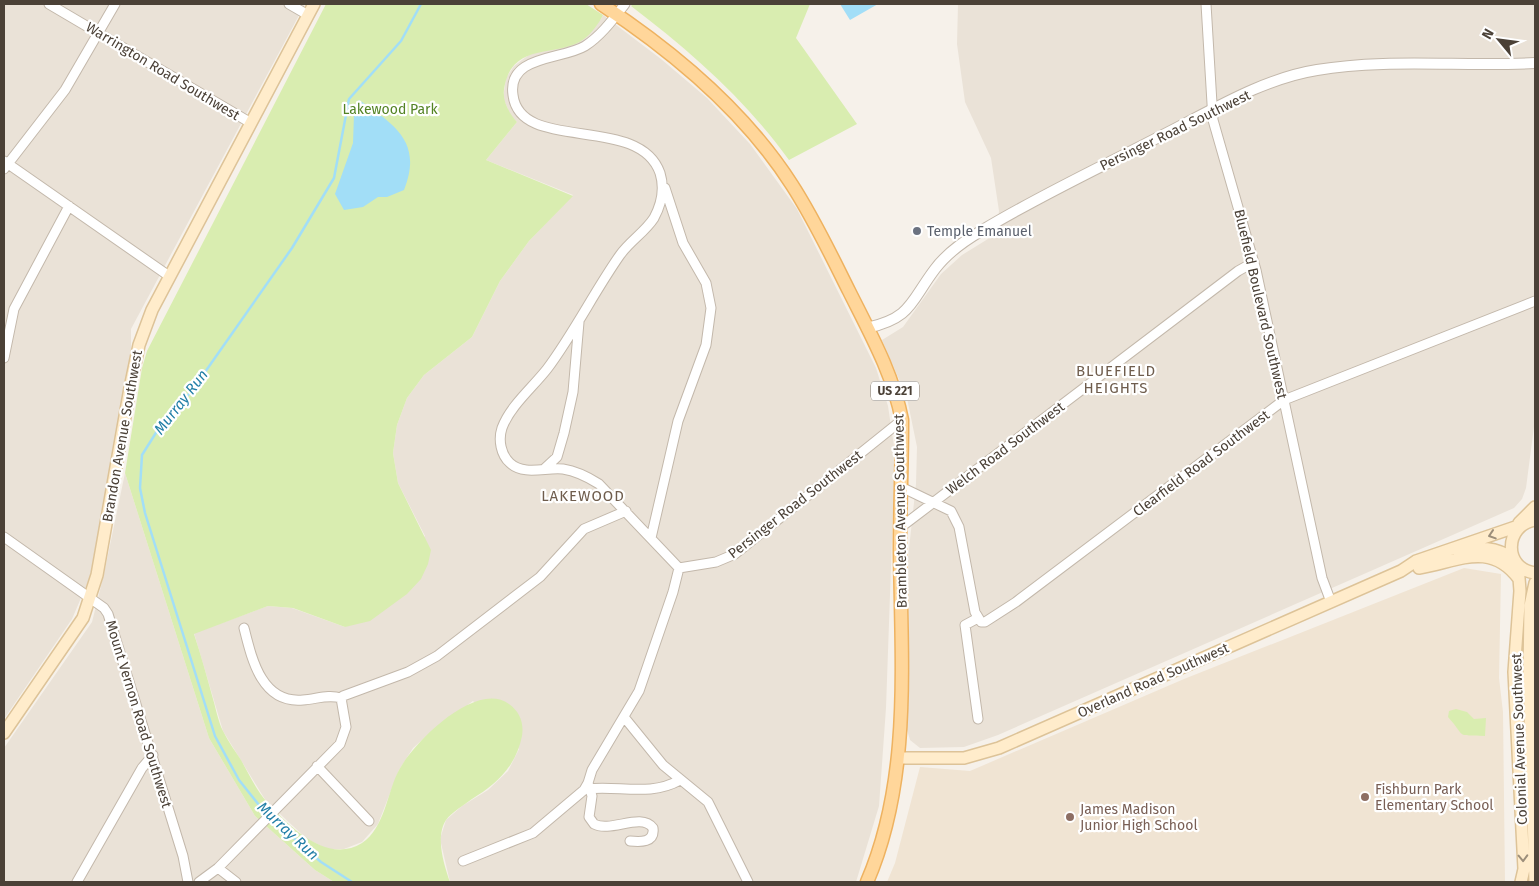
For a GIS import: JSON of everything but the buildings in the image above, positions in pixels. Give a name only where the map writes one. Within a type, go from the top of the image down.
[{"type":"main road","name":"Brandon Avenue Southwest","points":[[4,733],[75,632],[90,598],[97,575],[139,345],[152,310],[314,4]]},
{"type":"main road","name":"Brambleton Avenue Southwest","points":[[601,4],[621,9],[662,48],[716,93],[758,139],[792,184],[809,213],[892,381],[902,420],[902,635],[898,758],[881,846],[867,882]]},
{"type":"main road","points":[[1527,521],[1535,507]]},
{"type":"main road","name":"Overland Road Southwest","points":[[898,758],[964,758],[999,748],[1401,571],[1416,561],[1527,521]]},
{"type":"main road","name":"Colonial Avenue Southwest","points":[[1521,882],[1524,868],[1514,672],[1520,579],[1511,542],[1516,531],[1527,521]]},
{"type":"main road","name":"Overland Road Southwest","points":[[1401,571],[1418,568],[1463,551],[1482,548],[1499,550],[1527,571],[1535,573]]},
{"type":"main road","points":[[1418,568],[1468,556],[1480,556],[1503,562],[1520,579]]},
{"type":"main road","name":"Colonial Avenue Southwest","points":[[1535,583],[1530,606],[1529,676],[1535,882]]},
{"type":"main road","points":[[1531,622],[1535,603]]},
{"type":"street","name":"Warrington Road Southwest","points":[[49,4],[251,123]]},
{"type":"street","points":[[115,4],[59,98],[5,165],[69,206],[169,276]]},
{"type":"street","points":[[289,4],[308,15]]},
{"type":"street","name":"Bluefield Boulevard Southwest","points":[[1206,4],[1211,111],[1254,262],[1322,578],[1331,602]]},
{"type":"street","points":[[621,9],[585,46],[534,62],[523,68],[514,81],[512,95],[514,103],[522,114],[548,128],[608,137],[638,147],[654,161],[664,185],[682,244],[706,283],[711,308],[706,344],[678,421],[651,538]]},
{"type":"street","name":"Persinger Road Southwest","points":[[867,328],[887,324],[902,315],[947,255],[980,231],[1070,182],[1269,84],[1316,70],[1397,65],[1535,63]]},
{"type":"street","points":[[630,842],[645,842],[650,839],[653,835],[651,825],[639,822],[605,827],[594,824],[589,817],[588,787],[596,760],[639,691],[673,592],[679,568],[612,496],[588,478],[562,469],[522,469],[509,462],[501,447],[502,430],[510,414],[555,358],[620,255],[652,220],[658,209],[664,185]]},
{"type":"street","points":[[4,358],[14,309],[69,206]]},
{"type":"street","name":"Welch Road Southwest","points":[[901,527],[1238,270],[1254,262]]},
{"type":"street","name":"Clearfield Road Southwest","points":[[978,618],[985,622],[1046,580],[1284,400],[1535,301]]},
{"type":"street","points":[[544,469],[557,457],[564,433],[573,392],[579,320]]},
{"type":"street","name":"Persinger Road Southwest","points":[[679,568],[716,562],[735,554],[902,420]]},
{"type":"street","points":[[901,486],[951,511],[959,527],[978,618],[965,626],[978,719]]},
{"type":"street","points":[[244,628],[257,671],[273,692],[287,699],[300,701],[327,696],[341,698],[408,672],[437,656],[540,577],[584,529],[626,511]]},
{"type":"street","name":"Mount Vernon Road Southwest","points":[[4,537],[90,598],[108,614],[153,755],[183,856],[188,882]]},
{"type":"street","points":[[199,882],[218,868],[344,737],[346,721],[341,698]]},
{"type":"street","points":[[624,717],[652,753],[680,780],[701,795],[713,810],[748,882]]},
{"type":"street","points":[[77,882],[142,768],[153,755]]},
{"type":"street","points":[[317,766],[369,821]]},
{"type":"street","points":[[463,861],[518,840],[533,832],[588,787],[649,790],[680,780]]},
{"type":"street","points":[[218,868],[236,882]]},
{"type":"shaded area","points":[[4,4],[305,4],[131,329],[131,351],[90,577],[72,619],[4,719]]},
{"type":"shaded area","points":[[958,4],[1535,4],[1535,419],[1526,488],[1522,499],[1514,508],[998,735],[964,747],[920,748],[910,740],[906,726],[909,653],[908,558],[916,484],[917,447],[907,398],[882,340],[903,327],[941,274],[962,255],[996,234],[999,211],[991,158],[965,102],[957,44]]},
{"type":"shaded area","points":[[603,15],[661,59],[707,98],[750,144],[797,209],[876,368],[888,406],[895,453],[886,708],[879,806],[856,882],[450,882],[440,839],[446,820],[462,806],[488,790],[508,771],[519,749],[473,701],[413,748],[399,770],[378,824],[362,842],[344,849],[327,849],[307,839],[266,801],[223,731],[194,633],[268,606],[292,608],[345,627],[425,536],[398,483],[393,453],[397,425],[407,398],[424,375],[472,337],[500,281],[529,241],[573,195],[486,160],[517,122],[511,116],[503,98],[506,78],[514,66],[530,54],[574,44]]},
{"type":"shaded area","points":[[125,473],[209,738],[255,816],[315,870],[334,882],[4,882],[4,748],[92,622]]},
{"type":"shaded area","name":"Fishburn Park Elementary School","points":[[1464,568],[1501,574],[1499,678],[1503,712],[1505,882],[887,882],[895,863],[920,767],[970,771],[1184,679]]},
{"type":"green space","name":"Lakewood Park","points":[[326,4],[586,4],[603,15],[590,34],[574,45],[539,52],[518,62],[510,70],[505,84],[504,99],[510,113],[517,122],[486,160],[573,196],[529,241],[500,281],[472,337],[424,375],[407,398],[397,425],[393,453],[398,483],[431,550],[428,564],[421,579],[407,594],[370,621],[345,627],[293,608],[268,606],[194,634],[221,727],[259,792],[276,812],[297,831],[322,846],[335,849],[349,849],[362,843],[370,836],[381,819],[399,770],[418,744],[447,718],[464,707],[480,700],[495,699],[513,707],[522,722],[522,736],[510,765],[490,787],[451,814],[443,827],[441,834],[442,851],[450,882],[334,882],[315,870],[255,816],[209,738],[125,473],[142,368],[147,351]]},
{"type":"green space","points":[[633,4],[810,4],[796,38],[857,124],[789,160],[754,117],[716,77],[631,6]]},
{"type":"green space","points":[[1456,709],[1467,712],[1474,719],[1486,718],[1485,736],[1462,734],[1448,717],[1449,711]]},
{"type":"water","points":[[840,4],[878,4],[850,20]]},
{"type":"water","points":[[359,100],[384,118],[402,136],[408,147],[410,159],[409,173],[404,190],[387,197],[378,197],[363,207],[344,210],[335,194],[353,143],[354,114]]},
{"type":"waterway","name":"Murray Run","points":[[267,815],[239,780],[215,736],[145,513],[140,488],[142,455],[164,420],[191,392],[292,248],[334,178],[349,99],[401,41],[421,4]]},
{"type":"waterway","name":"Murray Run","points":[[271,818],[321,862],[352,882]]},
{"type":"place","name":"Temple Emanuel","points":[[917,231]]},
{"type":"place","name":"Fishburn Park Elementary School","points":[[1365,797]]},
{"type":"place","name":"James Madison Junior High School","points":[[1070,817]]},
{"type":"district","name":"BLUEFIELD HEIGHTS","points":[[1116,380]]},
{"type":"district","name":"LAKEWOOD","points":[[583,496]]}]
